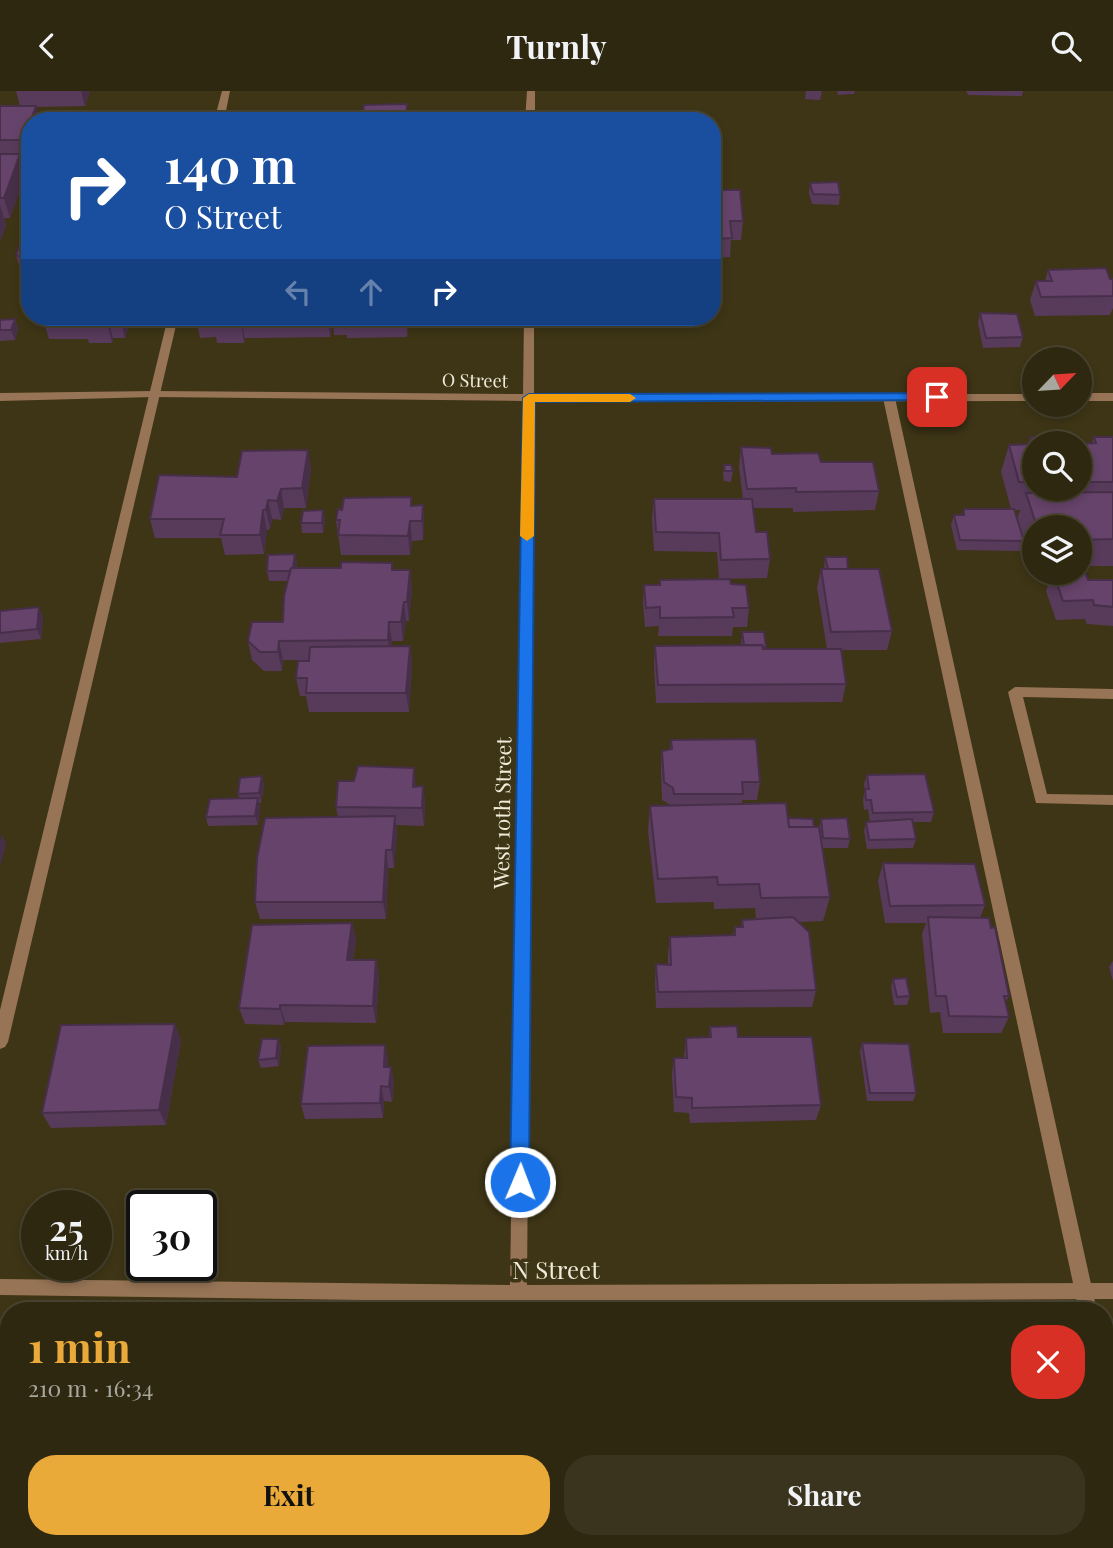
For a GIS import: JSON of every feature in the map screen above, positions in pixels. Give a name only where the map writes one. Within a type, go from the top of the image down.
[{"type":"street","points":[[221,112],[226,91]]},
{"type":"street","points":[[530,112],[531,91]]},
{"type":"street","points":[[0,1042],[171,326]]},
{"type":"street","name":"West 10th Street","points":[[518,1302],[529,326]]},
{"type":"street","name":"O Street","points":[[0,397],[154,394],[529,398],[1022,397]]},
{"type":"street","points":[[1092,397],[1113,397]]},
{"type":"street","points":[[889,398],[1086,1302]]},
{"type":"street","points":[[1113,694],[1014,692],[1041,799],[1113,800]]},
{"type":"street","name":"N Street","points":[[0,1287],[518,1302],[1113,1291]]},
{"type":"building","points":[[407,104],[407,112],[363,112],[364,105]]},
{"type":"building","points":[[0,106],[36,106],[34,112],[21,112],[21,140],[0,140]]},
{"type":"building","points":[[0,154],[20,154],[4,198],[0,198]]},
{"type":"building","points":[[838,182],[840,195],[813,194],[810,183]]},
{"type":"building","points":[[721,190],[740,190],[743,221],[730,221],[732,238],[721,239]]},
{"type":"building","points":[[19,246],[21,246],[21,256],[16,256]]},
{"type":"building","points":[[1106,268],[1110,279],[1113,279],[1113,296],[1041,297],[1036,281],[1052,281],[1048,270]]},
{"type":"building","points":[[980,313],[1017,314],[1023,337],[986,338]]},
{"type":"building","points":[[15,319],[11,330],[0,330],[0,320]]},
{"type":"building","points":[[1094,437],[1113,437],[1113,482],[1092,482],[1092,443],[1096,443]]},
{"type":"building","points":[[1022,444],[1022,482],[1019,482],[1009,445]]},
{"type":"building","points":[[741,447],[771,448],[772,454],[818,453],[821,462],[873,462],[879,491],[796,492],[796,488],[747,489]]},
{"type":"building","points":[[308,450],[302,488],[281,489],[277,501],[268,500],[266,510],[263,510],[260,535],[220,535],[224,519],[150,519],[159,475],[237,477],[242,451]]},
{"type":"building","points":[[724,465],[731,465],[733,471],[725,471]]},
{"type":"building","points":[[1092,492],[1113,492],[1113,539],[1092,540],[1092,515],[1033,515],[1029,501],[1092,501]]},
{"type":"building","points":[[411,497],[411,506],[423,505],[422,521],[410,521],[408,536],[338,535],[340,520],[336,520],[338,509],[342,510],[344,498]]},
{"type":"building","points":[[654,499],[752,499],[756,532],[767,532],[770,559],[721,560],[719,533],[656,532]]},
{"type":"building","points":[[964,509],[1014,509],[1022,541],[960,540],[954,515],[964,515]]},
{"type":"building","points":[[323,510],[322,523],[301,523],[303,511]]},
{"type":"building","points":[[295,554],[290,571],[267,571],[268,555]]},
{"type":"building","points":[[825,557],[847,557],[848,569],[828,569]]},
{"type":"building","points":[[341,562],[392,563],[392,570],[410,570],[407,602],[404,602],[401,622],[389,622],[388,640],[279,641],[278,652],[260,652],[248,641],[252,622],[283,622],[284,596],[291,568],[341,568]]},
{"type":"building","points":[[821,569],[879,569],[892,631],[831,632]]},
{"type":"building","points":[[730,579],[731,584],[746,585],[749,608],[732,608],[734,617],[660,618],[660,607],[646,608],[644,585],[660,585],[660,580]]},
{"type":"building","points":[[1092,580],[1113,580],[1113,607],[1094,605],[1093,600],[1063,601],[1057,585],[1092,585]]},
{"type":"building","points":[[39,607],[37,629],[0,633],[0,611]]},
{"type":"building","points":[[742,632],[764,632],[766,647],[744,645]]},
{"type":"building","points":[[762,645],[763,649],[841,649],[846,684],[658,685],[655,646]]},
{"type":"building","points":[[410,646],[406,693],[306,693],[307,678],[296,678],[298,661],[309,661],[310,647]]},
{"type":"building","points":[[756,739],[760,782],[742,782],[743,794],[674,794],[673,788],[664,782],[662,751],[672,749],[671,740]]},
{"type":"building","points":[[358,766],[414,768],[413,787],[423,786],[422,808],[336,807],[338,781],[354,781]]},
{"type":"building","points":[[925,774],[934,812],[873,813],[871,800],[866,800],[865,789],[869,789],[867,775]]},
{"type":"building","points":[[262,776],[259,793],[238,794],[240,778]]},
{"type":"building","points":[[258,798],[255,816],[206,817],[210,799]]},
{"type":"building","points":[[786,803],[789,827],[819,827],[830,897],[761,898],[759,884],[718,885],[717,877],[658,879],[650,806]]},
{"type":"building","points":[[395,816],[392,850],[386,850],[383,902],[255,902],[257,858],[265,818]]},
{"type":"building","points":[[788,818],[813,819],[814,827],[789,827]]},
{"type":"building","points":[[847,818],[850,839],[823,838],[821,819]]},
{"type":"building","points":[[912,819],[916,839],[869,840],[866,822]]},
{"type":"building","points":[[883,863],[975,864],[985,905],[890,906]]},
{"type":"building","points":[[793,917],[809,932],[816,990],[658,992],[656,964],[671,965],[670,937],[735,935],[735,927],[743,927],[742,920]]},
{"type":"building","points":[[928,917],[989,918],[991,928],[995,927],[1009,996],[1004,996],[1009,1017],[949,1016],[946,996],[936,996]]},
{"type":"building","points":[[352,923],[347,960],[376,960],[373,1006],[280,1005],[280,1009],[239,1008],[252,925]]},
{"type":"building","points":[[906,978],[910,996],[897,997],[893,979]]},
{"type":"building","points":[[175,1024],[159,1110],[42,1113],[61,1025]]},
{"type":"building","points":[[737,1026],[738,1037],[812,1037],[821,1105],[692,1108],[692,1098],[676,1097],[674,1058],[687,1058],[686,1038],[711,1037],[710,1027]]},
{"type":"building","points":[[262,1039],[278,1039],[276,1058],[258,1060]]},
{"type":"building","points":[[862,1043],[909,1044],[916,1093],[870,1093]]},
{"type":"building","points":[[385,1045],[384,1067],[391,1067],[389,1087],[381,1086],[380,1103],[301,1104],[308,1046]]},
{"type":"slow traffic","points":[[527,536],[529,398],[630,398]]},
{"type":"route","points":[[520,1182],[529,398],[937,397]]}]
